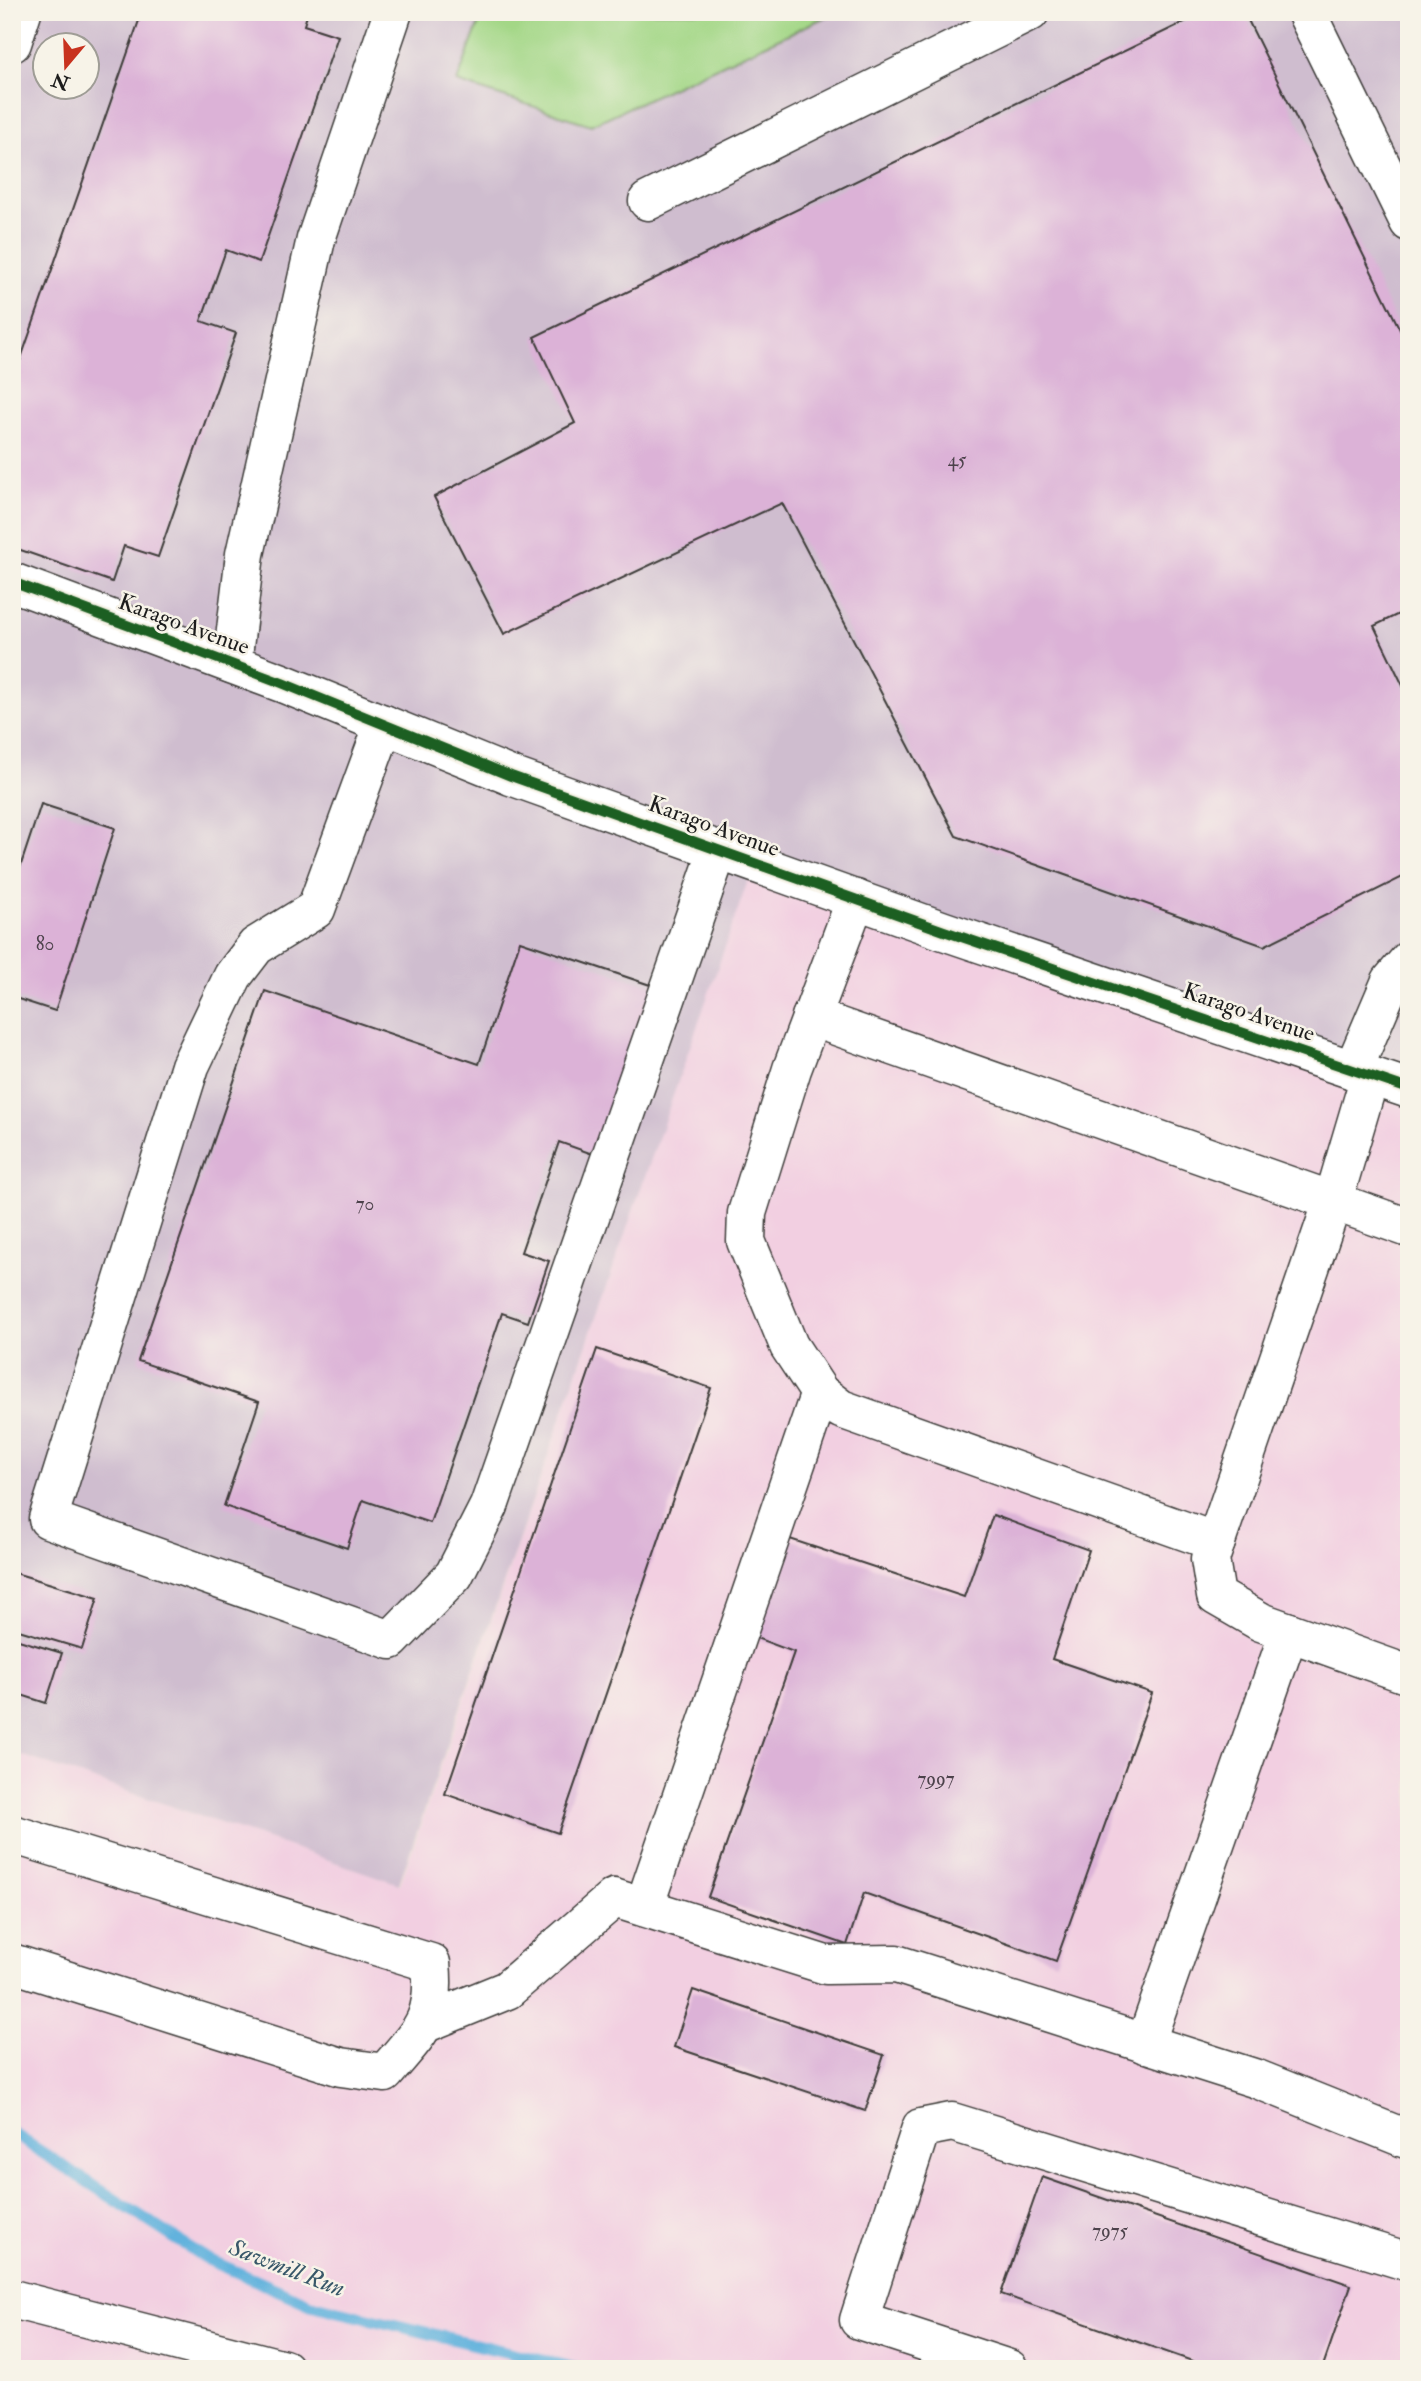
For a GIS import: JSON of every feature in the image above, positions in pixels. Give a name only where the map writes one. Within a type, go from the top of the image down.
[{"type":"street","points":[[12,43],[22,12]]},
{"type":"street","points":[[232,664],[245,554],[316,239],[393,12]]},
{"type":"street","points":[[648,201],[1030,12]]},
{"type":"street","points":[[1306,12],[1409,222]]},
{"type":"street","name":"Karago Avenue","points":[[12,582],[232,664],[510,776],[856,899],[1409,1089]]},
{"type":"street","points":[[384,724],[316,909],[256,946],[233,976],[190,1066],[48,1519],[391,1640],[454,1576],[489,1506],[719,850]]},
{"type":"street","points":[[856,899],[792,1069],[747,1213],[746,1241],[789,1346],[820,1393],[841,1409],[1216,1542]]},
{"type":"street","points":[[1409,960],[1391,981],[1362,1073],[1333,1201],[1210,1559],[1216,1596],[1261,1622],[1409,1675]]},
{"type":"street","points":[[811,1017],[1409,1227]]},
{"type":"street","points":[[644,1907],[820,1393]]},
{"type":"street","points":[[1145,2044],[1289,1632]]},
{"type":"street","points":[[12,1834],[431,1963],[434,1993],[426,2023],[385,2073],[341,2067],[12,1963]]},
{"type":"street","points":[[426,2023],[507,1990],[614,1898],[826,1965],[896,1964],[1257,2079],[1409,2140]]},
{"type":"street","points":[[1009,2369],[859,2320],[921,2128],[951,2122],[1409,2262]]},
{"type":"street","points":[[12,2299],[211,2360],[284,2369]]},
{"type":"shaded area","points":[[12,12],[483,12],[458,82],[591,125],[836,12],[1409,12],[1409,1089],[754,863],[399,1884],[12,1752]]},
{"type":"shaded area","points":[[753,863],[1409,1089],[1409,2369],[12,2369],[12,1752],[400,1884]]},
{"type":"green space","points":[[483,12],[836,12],[591,125],[457,82]]},
{"type":"building","points":[[142,12],[308,12],[304,25],[338,36],[259,262],[226,250],[201,321],[236,333],[158,557],[124,546],[112,582],[12,547],[12,384]]},
{"type":"building","points":[[1205,12],[1244,12],[1409,348],[1409,609],[1374,626],[1409,698],[1409,874],[1264,946],[956,836],[782,503],[504,634],[434,497],[575,423],[534,337]]},
{"type":"building","points":[[41,804],[115,828],[55,1011],[12,997],[12,892]]},
{"type":"building","points":[[520,941],[656,987],[598,1156],[559,1142],[521,1252],[549,1261],[528,1322],[502,1313],[430,1523],[363,1500],[347,1548],[224,1506],[259,1402],[138,1361],[265,991],[479,1064]]},
{"type":"building","points":[[597,1349],[711,1388],[558,1833],[445,1794]]},
{"type":"building","points":[[993,1515],[1089,1550],[1052,1659],[1152,1693],[1056,1961],[864,1893],[847,1945],[708,1897],[794,1652],[756,1638],[787,1538],[964,1597]]},
{"type":"building","points":[[15,1573],[98,1598],[82,1649],[12,1628]]},
{"type":"building","points":[[12,1638],[62,1653],[46,1703],[12,1692]]},
{"type":"building","points":[[693,1990],[884,2055],[865,2111],[674,2047]]},
{"type":"building","points":[[1042,2177],[1351,2285],[1322,2369],[1215,2369],[1001,2294]]},
{"type":"waterway","name":"Sawmill Run","points":[[12,2133],[207,2259],[312,2305],[577,2369]]},
{"type":"cycle path","points":[[12,582],[282,683],[511,776],[944,931],[1409,1089]]}]
